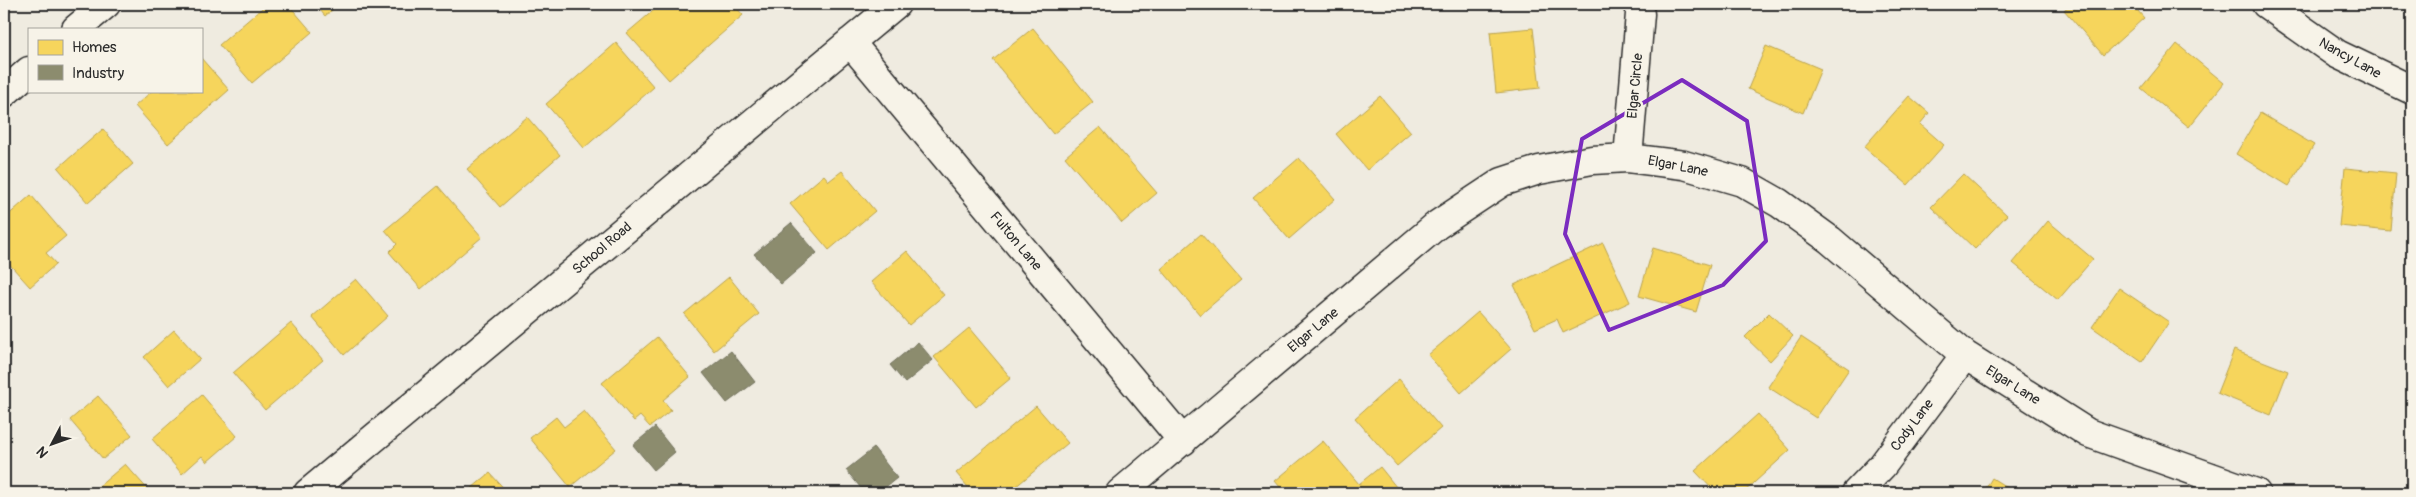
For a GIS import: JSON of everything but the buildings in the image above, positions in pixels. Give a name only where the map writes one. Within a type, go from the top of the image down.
[{"type":"street","points":[[77,28],[106,4]]},
{"type":"street","name":"School Road","points":[[308,493],[896,4]]},
{"type":"street","name":"Nancy Lane","points":[[2266,4],[2337,54],[2412,90]]},
{"type":"street","name":"Elgar Circle","points":[[1628,158],[1640,14]]},
{"type":"street","name":"Fulton Lane","points":[[850,42],[1183,441]]},
{"type":"street","points":[[4,93],[28,72]]},
{"type":"street","name":"Elgar Lane","points":[[1120,493],[1437,225],[1502,182],[1539,170],[1592,160],[1628,158],[1684,164],[1734,179],[1779,203],[1830,240],[1965,354],[2088,433],[2256,493]]},
{"type":"street","name":"Cody Lane","points":[[1856,493],[1882,466],[1965,354]]},
{"type":"highlighted area","points":[[1682,80],[1747,121],[1766,241],[1723,285],[1609,330],[1565,234],[1582,139]]}]
